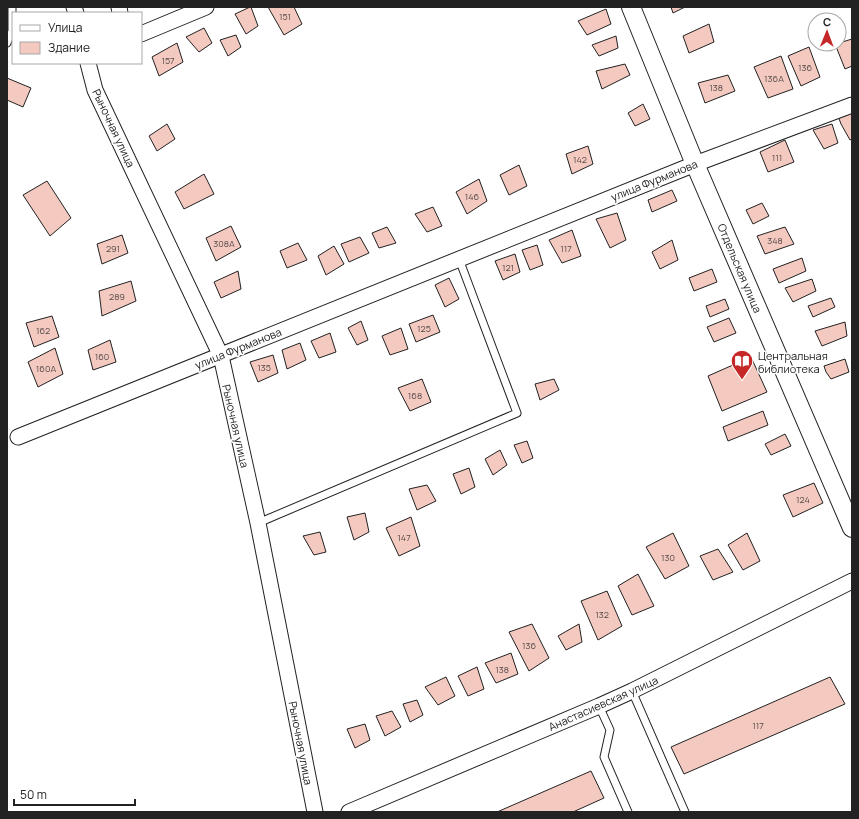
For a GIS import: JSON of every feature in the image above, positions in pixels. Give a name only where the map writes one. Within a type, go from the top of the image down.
[{"type":"street","points":[[142,34],[206,7]]},
{"type":"street","name":"Отдельская улица","points":[[632,7],[695,164],[852,528]]},
{"type":"street","name":"Рыночная улица","points":[[88,64],[95,90],[221,356],[258,524],[313,811]]},
{"type":"street","name":"улица Фурманова","points":[[18,437],[695,164],[852,105]]},
{"type":"street","name":"Анастасиевская улица","points":[[349,812],[632,691],[852,581]]},
{"type":"lane","points":[[7,43],[12,31],[12,7]]},
{"type":"lane","points":[[258,524],[518,412],[459,259]]},
{"type":"lane","points":[[632,691],[684,812]]},
{"type":"lane","points":[[599,706],[610,730],[604,757],[628,812]]},
{"type":"building","points":[[250,7],[258,26],[246,34],[235,14]]},
{"type":"building","points":[[268,7],[294,7],[302,24],[284,35]]},
{"type":"building","points":[[671,7],[685,7],[673,13]]},
{"type":"building","points":[[606,9],[611,24],[587,35],[578,21]]},
{"type":"building","points":[[709,24],[714,42],[689,53],[683,36]]},
{"type":"building","points":[[204,28],[212,43],[199,52],[186,37]]},
{"type":"building","points":[[236,35],[241,47],[228,56],[220,40]]},
{"type":"building","points":[[616,36],[618,48],[599,56],[592,45]]},
{"type":"building","points":[[852,39],[852,66],[845,69],[838,52],[847,52],[847,41]]},
{"type":"building","points":[[177,43],[183,62],[159,76],[152,57]]},
{"type":"building","points":[[807,48],[807,52],[811,52],[820,77],[801,86],[788,56]]},
{"type":"building","points":[[781,56],[793,89],[768,98],[754,67]]},
{"type":"building","points":[[625,64],[630,75],[602,89],[596,71]]},
{"type":"building","points":[[728,75],[735,91],[705,103],[698,83]]},
{"type":"building","points":[[7,78],[31,88],[23,107],[7,100]]},
{"type":"building","points":[[643,104],[650,119],[635,126],[628,113]]},
{"type":"building","points":[[852,113],[852,139],[850,140],[838,116]]},
{"type":"building","points":[[167,124],[175,139],[157,151],[149,136]]},
{"type":"building","points":[[832,124],[838,143],[824,149],[813,130]]},
{"type":"building","points":[[785,140],[794,162],[768,172],[760,152]]},
{"type":"building","points":[[588,146],[593,164],[572,174],[566,154]]},
{"type":"building","points":[[519,165],[527,186],[509,195],[500,175]]},
{"type":"building","points":[[204,174],[214,194],[184,209],[175,192]]},
{"type":"building","points":[[479,179],[487,201],[467,214],[456,192]]},
{"type":"building","points":[[47,181],[71,218],[50,236],[23,195]]},
{"type":"building","points":[[672,190],[677,201],[652,212],[648,200]]},
{"type":"building","points":[[762,203],[769,216],[753,224],[746,210]]},
{"type":"building","points":[[433,207],[442,226],[427,232],[415,214]]},
{"type":"building","points":[[617,213],[626,240],[610,248],[596,219]]},
{"type":"building","points":[[231,226],[241,247],[216,261],[206,238]]},
{"type":"building","points":[[387,227],[396,243],[379,248],[372,233]]},
{"type":"building","points":[[785,227],[794,244],[765,254],[757,236]]},
{"type":"building","points":[[572,230],[581,256],[562,263],[549,240]]},
{"type":"building","points":[[122,235],[128,253],[102,264],[97,244]]},
{"type":"building","points":[[360,237],[369,253],[349,262],[341,244]]},
{"type":"building","points":[[672,240],[678,260],[660,269],[652,252]]},
{"type":"building","points":[[298,243],[307,260],[287,268],[280,251]]},
{"type":"building","points":[[537,245],[543,265],[530,270],[522,250]]},
{"type":"building","points":[[334,246],[344,264],[326,275],[318,256]]},
{"type":"building","points":[[515,254],[520,272],[503,280],[495,261]]},
{"type":"building","points":[[802,258],[806,271],[779,283],[773,269]]},
{"type":"building","points":[[712,269],[717,282],[694,291],[689,278]]},
{"type":"building","points":[[238,271],[241,289],[221,298],[214,282]]},
{"type":"building","points":[[449,278],[459,299],[445,307],[435,285]]},
{"type":"building","points":[[812,279],[816,291],[793,302],[785,288]]},
{"type":"building","points":[[131,281],[136,301],[102,316],[99,291]]},
{"type":"building","points":[[831,298],[835,307],[813,317],[808,306]]},
{"type":"building","points":[[725,299],[729,309],[710,317],[706,306]]},
{"type":"building","points":[[433,315],[440,332],[416,342],[409,324]]},
{"type":"building","points":[[52,316],[59,337],[34,347],[26,323]]},
{"type":"building","points":[[729,318],[736,333],[714,342],[707,327]]},
{"type":"building","points":[[361,321],[368,340],[357,345],[348,328]]},
{"type":"building","points":[[845,322],[847,336],[822,346],[815,331]]},
{"type":"building","points":[[401,328],[408,349],[390,355],[382,336]]},
{"type":"building","points":[[330,333],[336,352],[319,358],[311,341]]},
{"type":"building","points":[[110,340],[116,362],[93,370],[88,350]]},
{"type":"building","points":[[300,343],[306,360],[287,369],[282,350]]},
{"type":"building","points":[[55,348],[63,374],[38,387],[28,362]]},
{"type":"building","points":[[273,355],[278,373],[258,382],[250,362]]},
{"type":"building","points":[[751,357],[767,392],[722,411],[708,376]]},
{"type":"building","points":[[845,359],[849,372],[831,379],[824,366]]},
{"type":"building","points":[[422,379],[431,402],[410,411],[398,388]]},
{"type":"building","points":[[554,379],[559,390],[540,400],[535,384]]},
{"type":"building","points":[[763,411],[768,425],[728,441],[723,427]]},
{"type":"building","points":[[785,434],[791,446],[771,455],[765,444]]},
{"type":"building","points":[[527,441],[533,458],[522,463],[514,445]]},
{"type":"building","points":[[500,450],[507,465],[493,475],[485,459]]},
{"type":"building","points":[[469,468],[475,487],[461,494],[453,474]]},
{"type":"building","points":[[814,483],[823,503],[793,517],[783,495]]},
{"type":"building","points":[[427,485],[436,501],[417,510],[409,489]]},
{"type":"building","points":[[365,513],[369,532],[354,540],[347,517]]},
{"type":"building","points":[[411,517],[420,546],[399,556],[386,528]]},
{"type":"building","points":[[320,532],[326,552],[314,555],[303,536]]},
{"type":"building","points":[[673,533],[689,566],[665,579],[646,547]]},
{"type":"building","points":[[747,533],[760,561],[743,570],[728,545]]},
{"type":"building","points":[[718,549],[733,572],[713,580],[700,556]]},
{"type":"building","points":[[638,574],[654,606],[632,615],[618,586]]},
{"type":"building","points":[[607,591],[622,626],[598,640],[581,601]]},
{"type":"building","points":[[532,624],[549,658],[529,671],[509,632]]},
{"type":"building","points":[[579,624],[582,642],[566,650],[558,636]]},
{"type":"building","points":[[511,653],[518,674],[496,683],[485,663]]},
{"type":"building","points":[[477,667],[484,689],[468,696],[458,676]]},
{"type":"building","points":[[446,677],[455,696],[438,705],[425,687]]},
{"type":"building","points":[[830,677],[845,704],[684,774],[671,747]]},
{"type":"building","points":[[417,700],[423,715],[410,722],[403,704]]},
{"type":"building","points":[[392,711],[401,727],[385,736],[376,716]]},
{"type":"building","points":[[365,724],[370,740],[355,748],[347,729]]},
{"type":"building","points":[[591,771],[604,798],[573,812],[497,812]]},
{"type":"place","name":"Центральная библиотека","points":[[742,380]]}]
